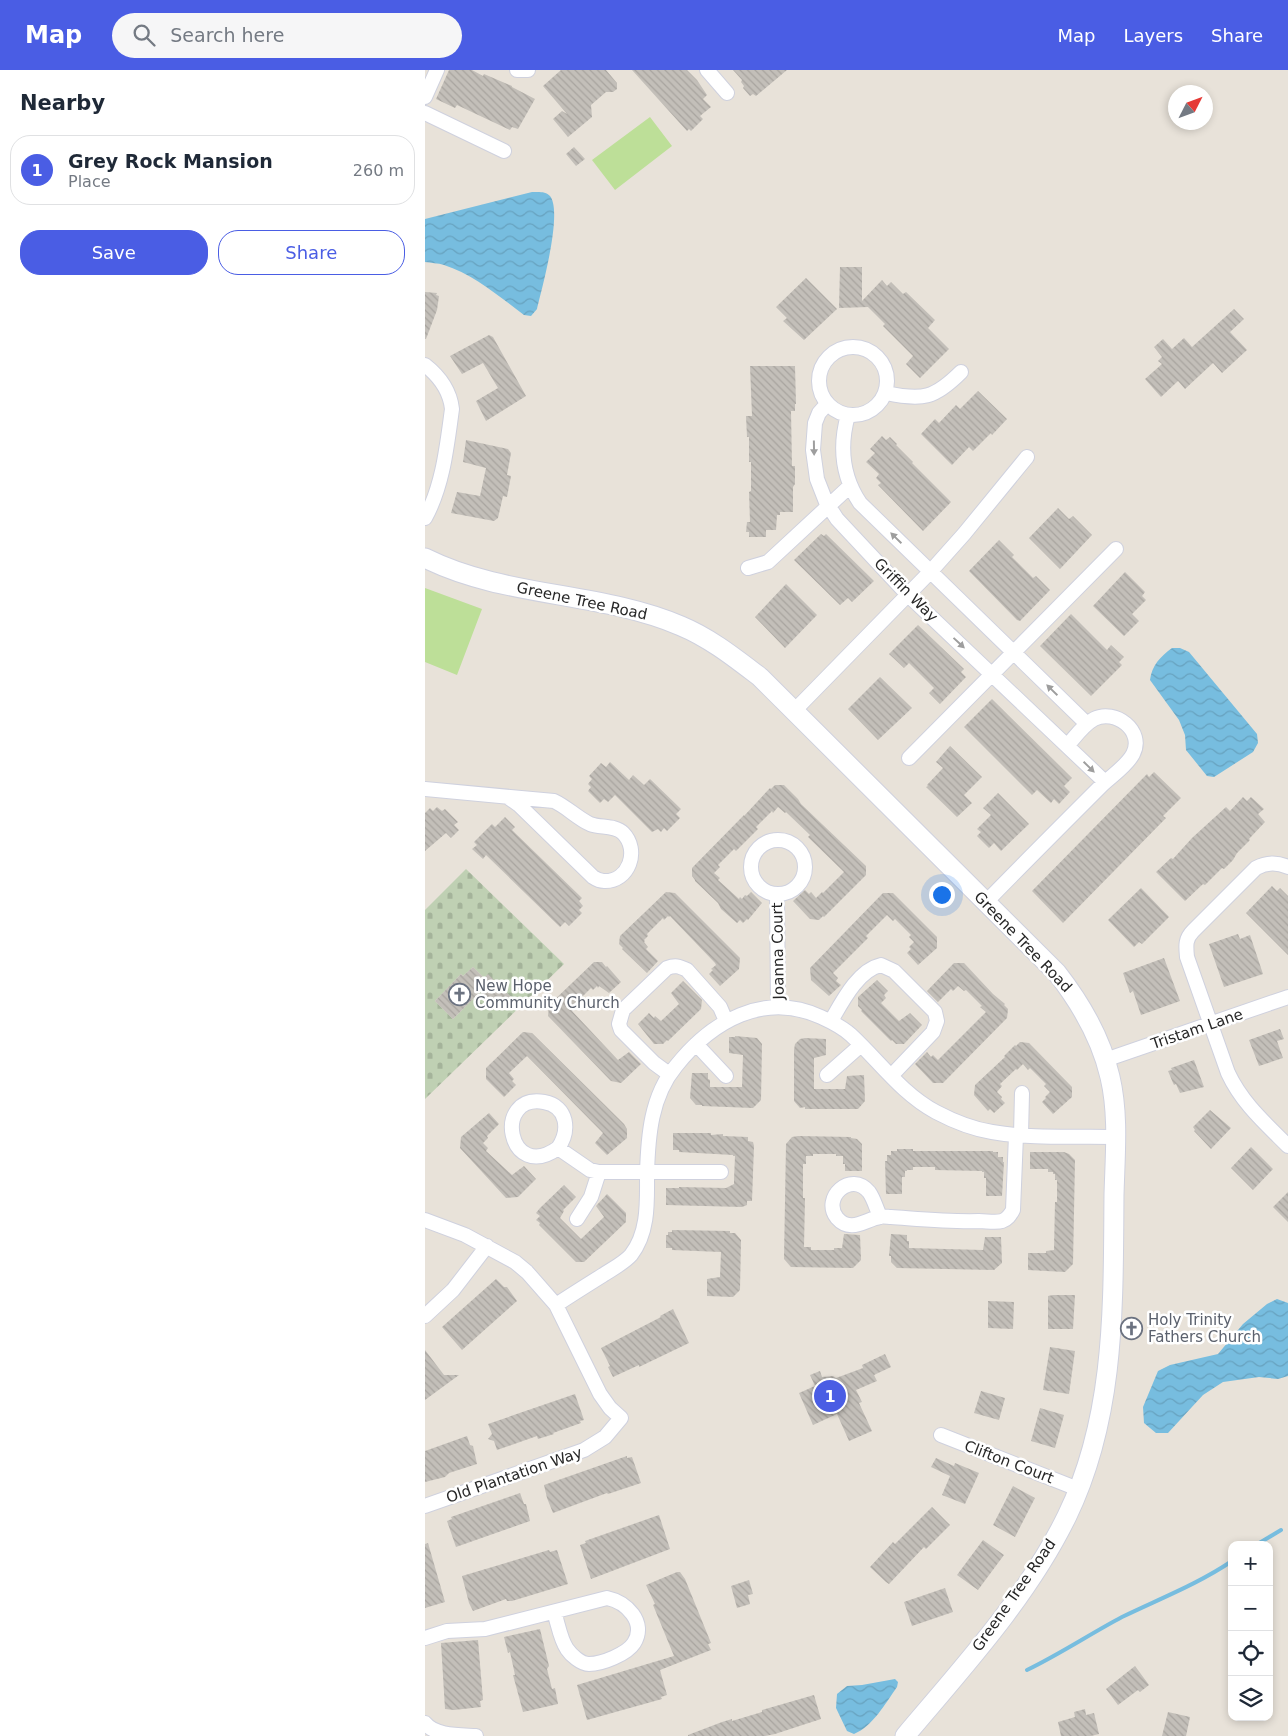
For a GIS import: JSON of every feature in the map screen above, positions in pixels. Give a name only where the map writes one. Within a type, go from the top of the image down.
[{"type":"street","points":[[425,96],[437,70]]},
{"type":"street","points":[[517,70],[528,70]]},
{"type":"street","points":[[707,70],[727,93]]},
{"type":"street","points":[[425,114],[504,151]]},
{"type":"street","points":[[847,347],[866,349],[874,353],[881,360],[887,376],[886,393],[876,407],[867,413],[857,416],[835,410],[827,404],[821,392],[819,383],[823,364],[838,350],[847,347]]},
{"type":"street","points":[[425,365],[434,372],[443,385],[451,399],[452,409],[437,490],[425,518]]},
{"type":"street","points":[[886,393],[910,397],[928,396],[940,390],[961,372]]},
{"type":"street","name":"Griffin Way","points":[[827,404],[819,413],[815,423],[813,450],[817,479],[828,506],[837,519],[909,595],[1105,782]]},
{"type":"street","name":"Griffin Way","points":[[848,415],[843,431],[844,462],[850,486],[860,503],[1087,724]]},
{"type":"street","points":[[794,711],[931,572],[1027,457]]},
{"type":"street","points":[[748,568],[768,562],[850,486]]},
{"type":"street","points":[[909,758],[1116,549]]},
{"type":"street","name":"Greene Tree Road","points":[[425,558],[443,567],[472,577],[651,615],[681,626],[715,644],[739,660],[760,677],[1057,973],[1067,985],[1091,1024],[1105,1060],[1113,1093],[1115,1113],[1113,1309],[1111,1348],[1100,1418],[1078,1489],[1068,1514],[1051,1546],[996,1626],[905,1736]]},
{"type":"street","points":[[986,902],[1127,762],[1133,754],[1135,745],[1134,734],[1128,725],[1120,720],[1112,717],[1095,718],[1067,746]]},
{"type":"street","points":[[425,789],[554,801],[592,825],[622,832],[632,848],[630,864],[615,879],[603,881],[593,877],[519,805],[509,798]]},
{"type":"street","points":[[1288,867],[1274,863],[1256,868],[1188,937],[1185,946],[1187,957],[1234,1087],[1251,1110],[1288,1146]]},
{"type":"street","name":"Joanna Court","points":[[777,894],[778,1007]]},
{"type":"street","points":[[831,1021],[849,991],[869,970],[881,965],[894,971],[935,1012],[937,1022],[933,1032],[891,1076]]},
{"type":"street","points":[[669,1074],[654,1063],[621,1030],[619,1024],[623,1010],[667,968],[680,966],[687,970],[720,1008],[726,1021]]},
{"type":"street","name":"Tristam Lane","points":[[1105,1060],[1288,997]]},
{"type":"street","points":[[425,1220],[465,1235],[515,1262],[527,1272],[555,1305],[631,1255],[645,1223],[648,1146],[653,1109],[669,1074],[696,1044],[716,1027],[726,1021],[753,1011],[778,1007],[801,1010],[831,1021],[851,1035],[891,1076],[921,1102],[936,1112],[976,1128],[1018,1135],[1115,1137]]},
{"type":"street","points":[[696,1044],[726,1076]]},
{"type":"street","points":[[827,1075],[861,1045]]},
{"type":"street","points":[[880,1216],[969,1221],[1001,1221],[1009,1217],[1013,1210],[1022,1093]]},
{"type":"street","points":[[558,1148],[589,1170],[599,1172],[721,1172]]},
{"type":"street","points":[[577,1219],[591,1197],[599,1172]]},
{"type":"street","points":[[425,1316],[453,1290],[487,1246]]},
{"type":"street","name":"Old Plantation Way","points":[[425,1506],[584,1450],[605,1438],[621,1418],[610,1408],[600,1394],[555,1305]]},
{"type":"street","name":"Clifton Court","points":[[941,1435],[1078,1489]]},
{"type":"street","points":[[425,1638],[447,1630],[485,1628],[607,1598],[617,1600],[634,1614],[638,1632],[635,1642],[628,1650],[617,1656],[587,1664],[579,1660],[567,1649],[562,1640],[554,1612]]},
{"type":"street","points":[[425,1723],[432,1731],[441,1734],[476,1736]]},
{"type":"green space","points":[[650,117],[672,146],[615,190],[592,160]]},
{"type":"green space","points":[[425,588],[482,609],[457,675],[425,662]]},
{"type":"green space","points":[[466,869],[564,964],[425,1099],[425,910]],"holes":[[[473,967],[484,978],[488,975],[511,997],[498,1010],[480,992],[453,1019],[435,1001],[461,974],[463,976]]]},
{"type":"water","points":[[532,192],[544,193],[550,196],[554,217],[553,233],[543,285],[537,309],[531,316],[524,315],[465,274],[444,265],[425,262],[425,219]]},
{"type":"water","points":[[1172,648],[1180,648],[1189,652],[1257,734],[1258,743],[1253,752],[1214,777],[1207,776],[1186,750],[1185,735],[1179,720],[1150,680],[1157,662]]},
{"type":"water","points":[[1277,1299],[1288,1303],[1288,1376],[1278,1379],[1259,1377],[1223,1382],[1203,1395],[1168,1433],[1156,1433],[1144,1423],[1143,1407],[1158,1371],[1170,1365],[1218,1354],[1243,1324],[1267,1304]]},
{"type":"water","points":[[895,1679],[898,1682],[897,1687],[873,1720],[854,1734],[847,1731],[836,1708],[837,1694],[847,1686]]},
{"type":"building","points":[[449,70],[472,70],[483,76],[484,74],[512,86],[535,99],[518,129],[512,127],[510,130],[457,105],[455,108],[436,99]]},
{"type":"building","points":[[561,70],[606,70],[617,83],[617,89],[613,92],[606,92],[591,105],[592,117],[568,137],[553,119],[562,111],[567,114],[543,86]]},
{"type":"building","points":[[632,70],[687,70],[697,80],[707,95],[703,99],[711,107],[700,116],[703,119],[691,131],[689,129],[687,131]]},
{"type":"building","points":[[733,70],[787,70],[756,96],[753,94],[750,96],[743,88],[742,80]]},
{"type":"building","points":[[574,147],[585,159],[576,166],[566,154]]},
{"type":"building","points":[[840,267],[862,267],[862,301],[882,280],[887,286],[891,282],[903,294],[906,292],[935,320],[928,328],[949,349],[920,378],[906,364],[913,356],[883,326],[885,324],[868,307],[839,308]]},
{"type":"building","points":[[806,278],[837,309],[804,340],[783,321],[787,318],[776,307]]},
{"type":"building","points":[[425,292],[437,293],[436,295],[439,296],[437,310],[426,339],[425,339]]},
{"type":"building","points":[[1234,309],[1244,319],[1230,332],[1247,350],[1222,373],[1213,363],[1185,389],[1178,381],[1161,397],[1145,379],[1162,364],[1158,361],[1162,357],[1154,347],[1163,339],[1172,349],[1184,338],[1192,347]]},
{"type":"building","points":[[489,335],[493,337],[526,396],[486,421],[476,401],[498,388],[483,363],[462,374],[450,356]]},
{"type":"building","points":[[750,366],[795,366],[796,404],[795,411],[791,411],[792,466],[795,466],[793,512],[780,512],[780,515],[777,515],[776,530],[766,530],[766,537],[749,537],[749,532],[746,532],[747,522],[750,522],[749,492],[751,491],[751,462],[749,462],[749,437],[747,437],[746,416],[752,416]]},
{"type":"building","points":[[978,391],[1007,419],[973,451],[969,447],[952,465],[921,434],[935,419],[939,423],[956,405],[960,409]]},
{"type":"building","points":[[882,436],[886,440],[890,437],[912,463],[951,502],[923,531],[878,485],[881,483],[876,478],[879,474],[866,462],[875,453],[870,449]]},
{"type":"building","points":[[466,440],[508,449],[511,453],[507,475],[511,476],[507,497],[503,496],[498,518],[494,521],[451,513],[457,492],[480,496],[486,468],[463,462]]},
{"type":"building","points":[[1058,508],[1069,519],[1073,516],[1092,535],[1060,569],[1029,538]]},
{"type":"building","points":[[821,534],[824,536],[826,534],[874,581],[852,602],[848,598],[840,605],[794,560]]},
{"type":"building","points":[[999,540],[1014,555],[1012,557],[1033,578],[1036,576],[1050,590],[1020,621],[969,571]]},
{"type":"building","points":[[1125,572],[1145,592],[1142,596],[1146,600],[1132,614],[1139,621],[1124,636],[1093,606]]},
{"type":"building","points":[[786,584],[817,615],[785,648],[755,617]]},
{"type":"building","points":[[1071,614],[1107,650],[1111,645],[1124,657],[1119,662],[1122,665],[1091,696],[1040,646]]},
{"type":"building","points":[[918,625],[964,669],[961,672],[966,677],[940,704],[929,693],[934,688],[909,663],[904,668],[889,654]]},
{"type":"building","points":[[880,677],[912,708],[878,740],[848,709]]},
{"type":"building","points":[[992,699],[1072,778],[1064,786],[1070,792],[1059,804],[1054,799],[1051,803],[1037,790],[1032,795],[964,727]]},
{"type":"building","points":[[950,746],[982,777],[964,795],[972,803],[957,817],[926,787],[943,768],[936,762]]},
{"type":"building","points":[[610,762],[629,780],[633,775],[644,785],[650,779],[681,809],[676,814],[680,818],[667,831],[664,828],[661,832],[658,829],[652,832],[615,795],[608,802],[604,799],[600,803],[588,791],[591,787],[588,784],[592,779],[589,776],[601,763],[606,767]]},
{"type":"building","points":[[1154,772],[1181,798],[1163,816],[1166,818],[1063,923],[1032,891],[1147,774],[1149,777]]},
{"type":"building","points":[[775,785],[784,785],[801,804],[866,866],[866,875],[824,917],[819,920],[810,919],[793,901],[805,890],[809,894],[811,892],[816,898],[844,872],[808,837],[810,835],[786,812],[778,807],[756,827],[758,829],[736,851],[734,849],[718,865],[720,867],[714,873],[720,878],[718,880],[739,899],[740,897],[742,899],[751,892],[762,903],[748,920],[743,923],[740,920],[737,923],[695,881],[692,876],[692,868]]},
{"type":"building","points":[[998,793],[1029,824],[1001,851],[994,843],[989,848],[977,836],[981,832],[977,829],[991,815],[983,808]]},
{"type":"building","points":[[1243,797],[1247,801],[1251,797],[1264,809],[1258,814],[1265,822],[1224,869],[1222,868],[1185,901],[1156,872],[1171,858],[1173,859],[1192,838],[1226,807],[1230,811]]},
{"type":"building","points":[[437,807],[442,811],[445,809],[458,822],[454,825],[459,830],[451,838],[446,833],[425,851],[425,813],[430,808],[433,811]]},
{"type":"building","points":[[505,817],[515,827],[512,830],[582,898],[579,901],[583,906],[579,910],[582,913],[569,926],[565,922],[560,927],[486,855],[483,859],[472,849],[477,845],[474,842],[492,824],[495,827]]},
{"type":"building","points":[[1272,886],[1277,891],[1280,888],[1288,896],[1288,955],[1246,913]]},
{"type":"building","points":[[1141,888],[1169,917],[1142,944],[1139,942],[1134,947],[1108,920]]},
{"type":"building","points":[[666,892],[675,893],[740,958],[739,969],[720,986],[709,974],[716,965],[715,963],[670,916],[664,920],[663,918],[647,934],[648,936],[644,940],[648,947],[646,949],[658,961],[647,973],[619,944],[620,936]]},
{"type":"building","points":[[883,893],[893,893],[937,937],[937,948],[918,965],[907,953],[911,949],[909,947],[914,942],[909,937],[911,935],[895,919],[893,921],[887,915],[866,936],[868,938],[833,973],[838,978],[836,981],[841,985],[829,996],[811,980],[810,968]]},
{"type":"building","points":[[1238,934],[1240,939],[1250,935],[1263,974],[1224,987],[1209,944]]},
{"type":"building","points":[[1164,958],[1180,1001],[1141,1015],[1133,991],[1130,993],[1123,973]]},
{"type":"building","points":[[594,962],[602,962],[621,982],[609,993],[599,986],[593,990],[591,988],[575,1004],[577,1006],[572,1011],[618,1060],[629,1052],[641,1064],[621,1083],[611,1081],[548,1016],[549,1005]]},
{"type":"building","points":[[954,963],[964,963],[1005,1004],[1008,1009],[1007,1018],[943,1083],[933,1083],[915,1064],[927,1052],[931,1057],[933,1055],[938,1060],[986,1012],[966,990],[964,991],[958,986],[953,991],[951,989],[938,1002],[927,991]]},
{"type":"building","name":"New Hope Community Church","points":[[473,967],[484,978],[488,974],[511,997],[498,1010],[480,992],[453,1019],[435,1001],[461,974],[463,976]]},
{"type":"building","points":[[877,980],[888,991],[884,995],[886,998],[881,1003],[899,1021],[910,1013],[922,1025],[904,1044],[896,1044],[891,1041],[858,1006],[858,997]]},
{"type":"building","points":[[683,981],[702,1000],[701,1009],[668,1041],[663,1044],[654,1044],[638,1024],[649,1013],[661,1021],[679,1004],[671,993]]},
{"type":"building","points":[[1280,1029],[1284,1039],[1277,1041],[1283,1058],[1259,1066],[1249,1040]]},
{"type":"building","points":[[523,1032],[532,1033],[624,1124],[627,1129],[627,1138],[607,1155],[595,1143],[603,1133],[527,1056],[509,1073],[516,1085],[504,1097],[486,1079],[486,1068]]},
{"type":"building","points":[[729,1037],[757,1038],[762,1044],[761,1100],[753,1108],[696,1105],[690,1098],[692,1073],[708,1073],[710,1087],[742,1087],[743,1055],[729,1053]]},
{"type":"building","points":[[800,1039],[826,1039],[826,1055],[814,1058],[814,1089],[845,1089],[847,1076],[864,1075],[865,1101],[858,1109],[805,1109],[805,1107],[800,1108],[794,1101],[795,1044]]},
{"type":"building","points":[[1020,1042],[1029,1043],[1072,1087],[1072,1097],[1053,1114],[1042,1102],[1050,1092],[1044,1086],[1046,1084],[1030,1068],[1028,1070],[1023,1064],[1000,1084],[1002,1086],[997,1092],[1005,1103],[994,1113],[990,1109],[988,1111],[974,1095],[975,1085]]},
{"type":"building","points":[[1194,1060],[1204,1087],[1180,1093],[1168,1071],[1172,1070],[1171,1068]]},
{"type":"building","points":[[1210,1110],[1231,1128],[1211,1149],[1194,1131],[1193,1127]]},
{"type":"building","points":[[489,1113],[499,1124],[483,1143],[488,1148],[486,1151],[512,1175],[524,1166],[536,1179],[518,1197],[506,1198],[460,1148],[461,1137]]},
{"type":"building","points":[[673,1133],[711,1133],[711,1135],[723,1134],[723,1136],[748,1137],[748,1141],[753,1142],[754,1146],[752,1201],[747,1201],[747,1205],[742,1207],[666,1205],[666,1188],[726,1188],[734,1184],[735,1156],[673,1150]]},
{"type":"building","points":[[792,1137],[851,1137],[857,1139],[862,1144],[862,1171],[845,1171],[843,1156],[836,1156],[836,1154],[813,1154],[813,1156],[806,1156],[806,1164],[803,1164],[803,1198],[805,1198],[804,1247],[811,1247],[811,1250],[834,1250],[834,1248],[842,1248],[844,1234],[860,1235],[861,1260],[853,1268],[791,1267],[784,1259],[786,1144]]},
{"type":"building","points":[[1251,1147],[1273,1169],[1253,1190],[1231,1168]]},
{"type":"building","points":[[897,1149],[913,1149],[913,1151],[998,1152],[998,1157],[1003,1157],[1004,1162],[1002,1196],[986,1196],[986,1178],[984,1178],[984,1172],[982,1171],[935,1170],[935,1167],[913,1167],[913,1170],[905,1171],[905,1177],[902,1177],[902,1194],[886,1194],[885,1161],[887,1161],[887,1155],[891,1155],[891,1151],[897,1151]]},
{"type":"building","points":[[1030,1152],[1064,1152],[1075,1160],[1073,1264],[1065,1272],[1028,1270],[1028,1253],[1046,1253],[1046,1251],[1054,1250],[1055,1202],[1057,1202],[1057,1180],[1055,1180],[1055,1174],[1048,1172],[1048,1169],[1030,1169]]},
{"type":"building","points":[[564,1185],[576,1197],[563,1210],[560,1218],[581,1239],[604,1217],[596,1206],[607,1194],[626,1213],[626,1222],[584,1262],[576,1262],[536,1220],[540,1216],[536,1213],[540,1208]]},
{"type":"building","points":[[1288,1192],[1288,1222],[1273,1207]]},
{"type":"building","points":[[672,1230],[730,1231],[730,1233],[735,1233],[741,1240],[740,1290],[733,1297],[707,1296],[707,1279],[720,1277],[721,1252],[672,1250],[672,1248],[666,1248],[666,1235],[668,1235],[668,1232],[672,1232]]},
{"type":"building","points":[[891,1234],[907,1235],[909,1248],[983,1250],[985,1237],[1001,1237],[1002,1263],[994,1270],[897,1268],[891,1262],[891,1256],[889,1256]]},
{"type":"building","points":[[496,1279],[504,1287],[507,1287],[517,1301],[462,1350],[442,1327]]},
{"type":"building","points":[[1075,1295],[1073,1329],[1048,1329],[1048,1296]]},
{"type":"building","points":[[988,1301],[1014,1302],[1013,1329],[988,1328]]},
{"type":"building","points":[[673,1309],[689,1343],[613,1377],[601,1348]]},
{"type":"building","points":[[1050,1347],[1075,1351],[1069,1394],[1043,1390]]},
{"type":"building","points":[[425,1350],[444,1375],[459,1375],[425,1400]]},
{"type":"building","points":[[885,1354],[891,1367],[874,1375],[877,1381],[856,1390],[862,1402],[859,1403],[872,1431],[849,1441],[837,1414],[813,1425],[799,1393],[815,1386],[810,1375],[820,1371],[822,1377],[833,1376],[836,1378],[863,1368],[862,1365]]},
{"type":"building","points":[[981,1391],[1005,1398],[999,1420],[974,1413]]},
{"type":"building","points":[[575,1394],[584,1420],[580,1421],[581,1423],[554,1434],[538,1439],[537,1436],[497,1450],[494,1441],[488,1439],[492,1434],[488,1424]]},
{"type":"building","points":[[1040,1408],[1064,1415],[1055,1448],[1031,1441]]},
{"type":"building","points":[[467,1436],[470,1445],[473,1446],[477,1464],[449,1473],[445,1477],[425,1482],[425,1451]]},
{"type":"building","points":[[627,1456],[627,1458],[632,1457],[641,1483],[607,1493],[553,1513],[544,1485]]},
{"type":"building","points":[[936,1458],[954,1466],[955,1463],[979,1473],[965,1504],[942,1495],[950,1476],[931,1467]]},
{"type":"building","points":[[1013,1486],[1035,1498],[1015,1537],[993,1525]]},
{"type":"building","points":[[520,1493],[524,1504],[526,1504],[530,1521],[456,1547],[447,1521],[452,1519],[451,1517]]},
{"type":"building","points":[[932,1507],[950,1525],[926,1549],[924,1547],[889,1584],[870,1567],[893,1542],[895,1544]]},
{"type":"building","points":[[659,1515],[670,1549],[591,1579],[580,1545],[586,1543],[585,1541]]},
{"type":"building","points":[[983,1540],[1004,1555],[978,1590],[957,1575]]},
{"type":"building","points":[[428,1543],[445,1602],[425,1608],[425,1544]]},
{"type":"building","points":[[549,1550],[550,1552],[557,1550],[568,1584],[512,1601],[507,1601],[506,1599],[473,1611],[462,1576]]},
{"type":"building","points":[[680,1572],[685,1579],[711,1643],[708,1644],[711,1650],[660,1670],[667,1695],[661,1697],[662,1699],[587,1720],[577,1685],[674,1656],[646,1585]]},
{"type":"building","points":[[749,1580],[753,1594],[748,1595],[750,1604],[737,1608],[731,1586]]},
{"type":"building","points":[[945,1588],[953,1612],[912,1626],[904,1602]]},
{"type":"building","points":[[540,1629],[549,1666],[547,1669],[552,1689],[555,1688],[558,1704],[523,1712],[513,1675],[515,1675],[510,1652],[508,1653],[504,1637]]},
{"type":"building","points":[[478,1640],[483,1700],[480,1701],[481,1707],[445,1709],[441,1643]]},
{"type":"building","points":[[1135,1666],[1149,1685],[1140,1692],[1138,1690],[1118,1705],[1106,1689]]},
{"type":"building","points":[[814,1695],[821,1719],[775,1734],[765,1736],[688,1736],[722,1722],[732,1719],[732,1721]]},
{"type":"building","points":[[1085,1709],[1086,1715],[1094,1713],[1099,1734],[1091,1736],[1061,1736],[1058,1722],[1075,1717],[1074,1712]]},
{"type":"building","points":[[1168,1712],[1190,1717],[1186,1736],[1162,1736]]},
{"type":"waterway","points":[[1263,1541],[1281,1530]]},
{"type":"waterway","points":[[1027,1670],[1122,1617],[1192,1584],[1228,1563]]},
{"type":"place","name":"New Hope Community Church","points":[[459,995]]},
{"type":"place","name":"Holy Trinity Fathers Church","points":[[1132,1329]]},
{"type":"place","name":"Grey Rock Mansion","points":[[830,1396]]}]
